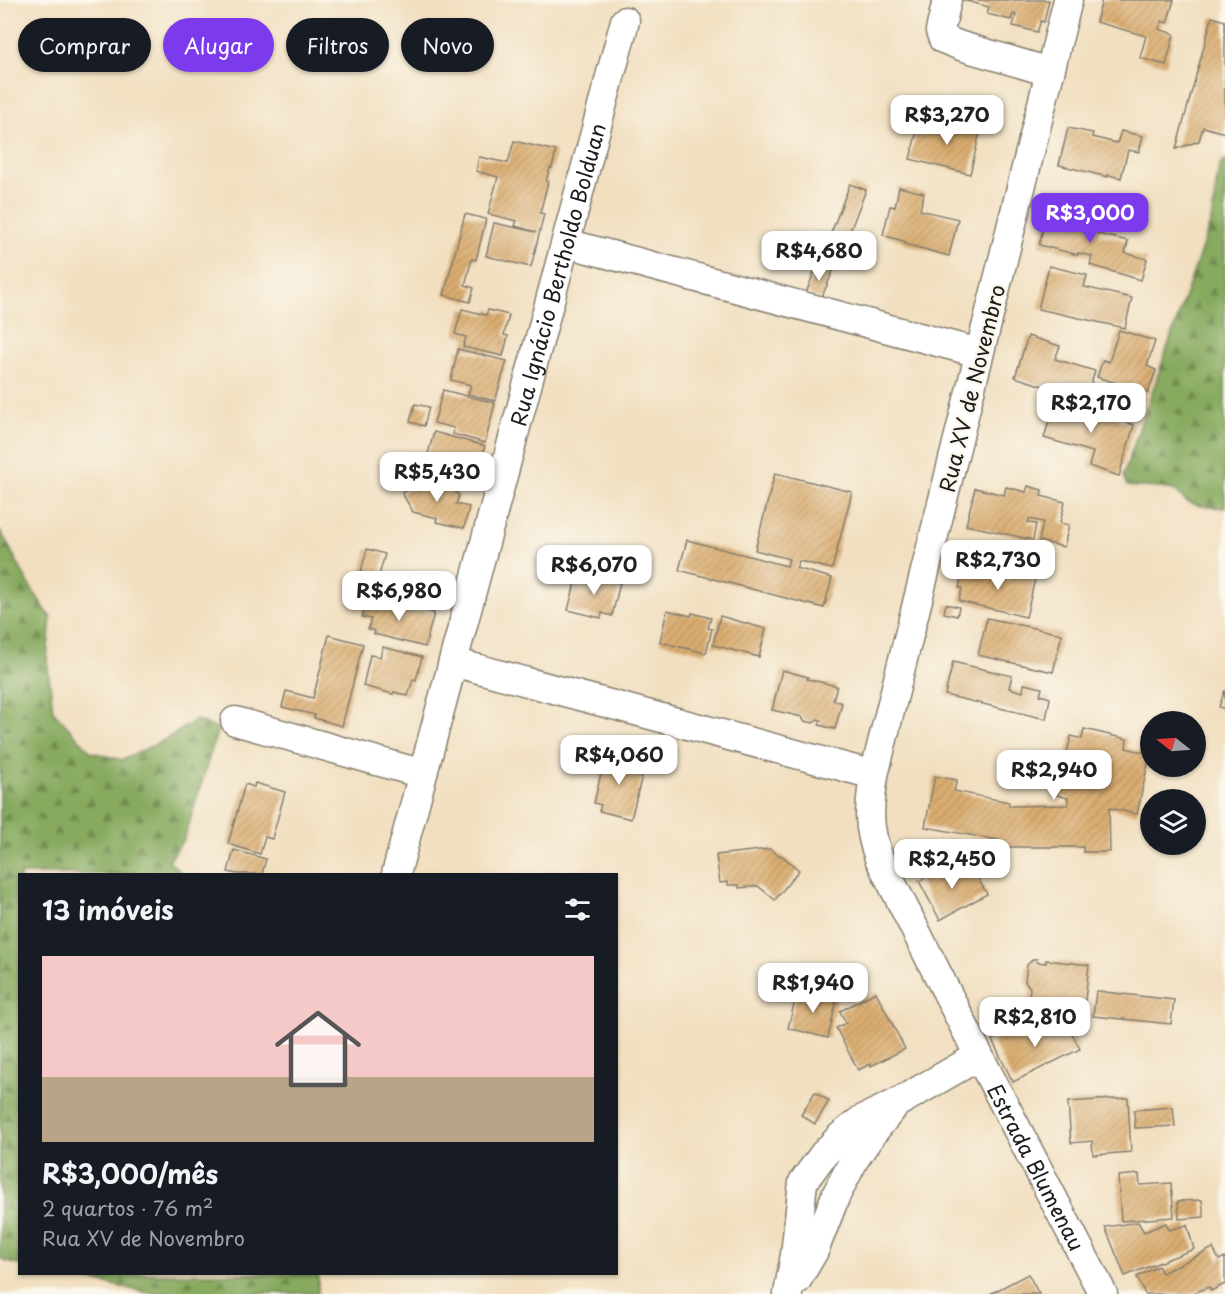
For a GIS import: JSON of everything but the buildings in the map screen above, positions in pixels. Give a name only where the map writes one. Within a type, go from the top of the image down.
[{"type":"street","points":[[947,0],[939,31],[943,39],[1050,72]]},
{"type":"street","name":"Rua XV de Novembro","points":[[874,776],[1068,0]]},
{"type":"street","name":"Rua Ignácio Bertholdo Bolduan","points":[[396,873],[625,21]]},
{"type":"street","points":[[566,243],[979,353]]},
{"type":"street","points":[[453,662],[874,776]]},
{"type":"street","points":[[235,721],[423,774]]},
{"type":"street","name":"Estrada Blumenau","points":[[874,776],[870,799],[870,822],[879,858],[1103,1294]]},
{"type":"street","points":[[789,1294],[814,1251],[836,1196],[854,1160],[871,1135],[897,1103],[979,1056]]},
{"type":"green space","points":[[1225,160],[1225,508],[1191,503],[1171,489],[1127,486],[1123,476],[1211,221],[1219,166]]},
{"type":"green space","points":[[0,530],[31,588],[51,618],[47,658],[53,711],[91,752],[123,760],[168,738],[196,720],[218,729],[185,837],[169,861],[182,873],[18,873],[18,1265],[0,1258]]},
{"type":"green space","points":[[66,1275],[318,1275],[318,1293],[154,1294]]}]
